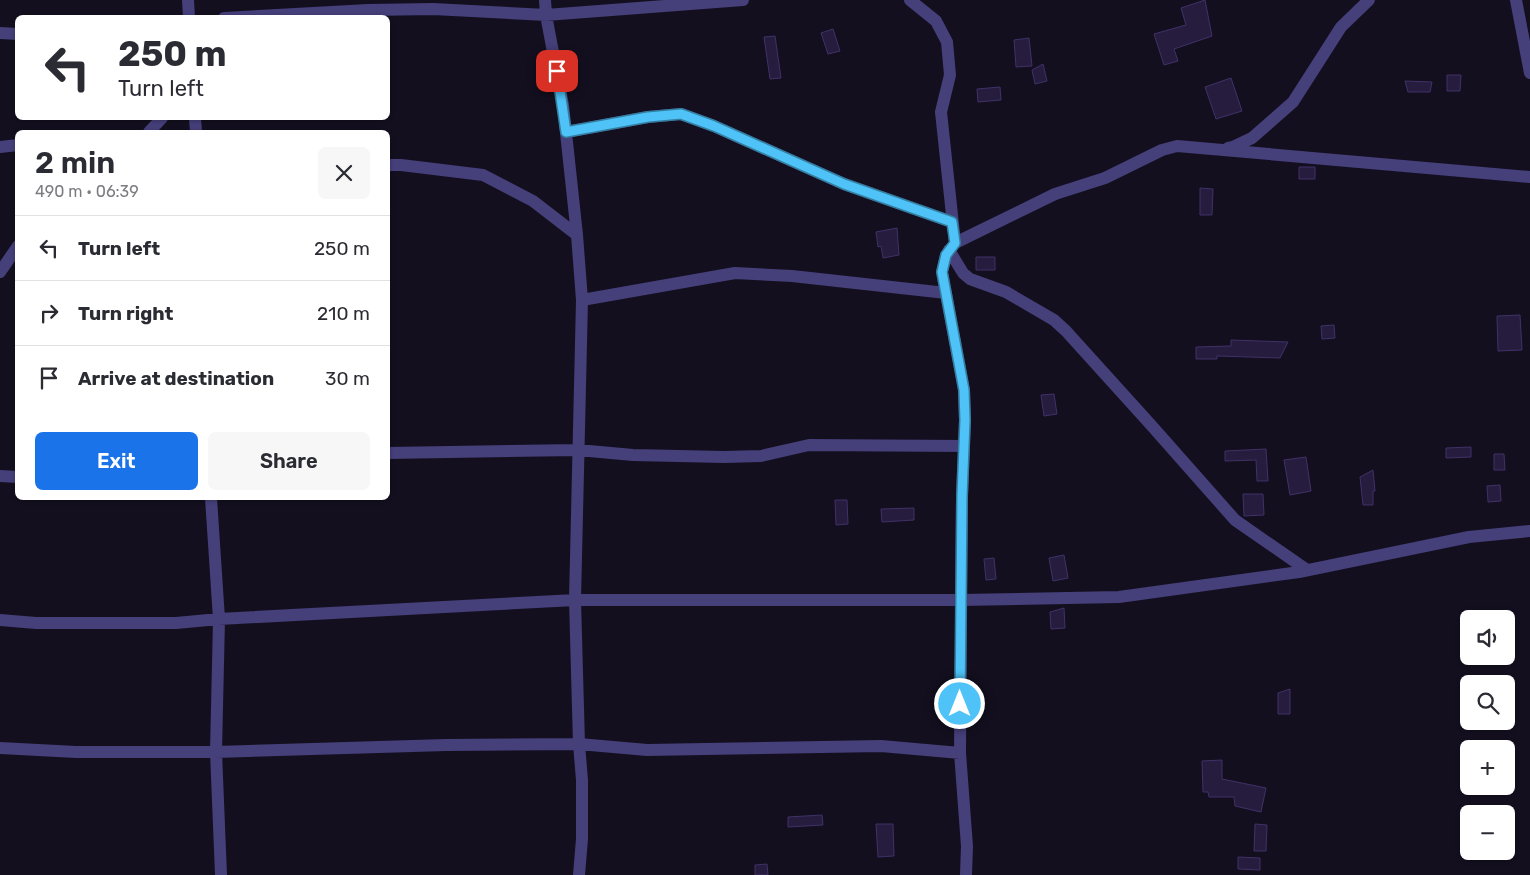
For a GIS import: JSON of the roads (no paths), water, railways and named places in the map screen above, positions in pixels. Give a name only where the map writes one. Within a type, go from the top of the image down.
[{"type":"street","points":[[188,0],[189,15]]},
{"type":"street","points":[[545,0],[546,14],[564,105],[582,300],[575,600],[582,780],[582,839],[578,875]]},
{"type":"street","points":[[278,15],[368,10],[546,14],[743,0]]},
{"type":"street","points":[[910,0],[936,21],[948,42],[950,75],[941,112],[952,222],[952,246],[963,273],[970,279],[1006,292],[1054,320],[1151,424],[1235,520],[1307,570]]},
{"type":"street","points":[[1210,149],[1233,147],[1252,138],[1293,102],[1342,27],[1369,0]]},
{"type":"street","points":[[1516,0],[1530,73]]},
{"type":"street","points":[[0,33],[15,34]]},
{"type":"street","points":[[566,132],[648,117],[681,114],[714,126],[844,184],[952,222]]},
{"type":"street","points":[[151,130],[160,120]]},
{"type":"street","points":[[0,147],[15,145]]},
{"type":"street","points":[[966,875],[967,846],[960,753],[960,600],[964,390],[942,272],[946,255],[952,246],[1055,194],[1105,178],[1162,150],[1177,146],[1530,177]]},
{"type":"street","points":[[390,165],[483,175],[533,202],[577,235]]},
{"type":"street","points":[[0,272],[15,250]]},
{"type":"street","points":[[582,300],[735,273],[792,276],[946,293]]},
{"type":"street","points":[[390,453],[578,450],[634,455],[761,456],[809,445],[964,446]]},
{"type":"street","points":[[0,476],[15,477]]},
{"type":"street","points":[[210,500],[219,619],[216,752],[221,875]]},
{"type":"street","points":[[0,620],[36,623],[176,623],[219,619],[575,600],[960,600],[1119,597],[1307,570],[1468,537],[1530,531]]},
{"type":"street","points":[[0,748],[76,752],[216,752],[446,745],[580,744],[647,750],[881,746],[960,753]]}]
